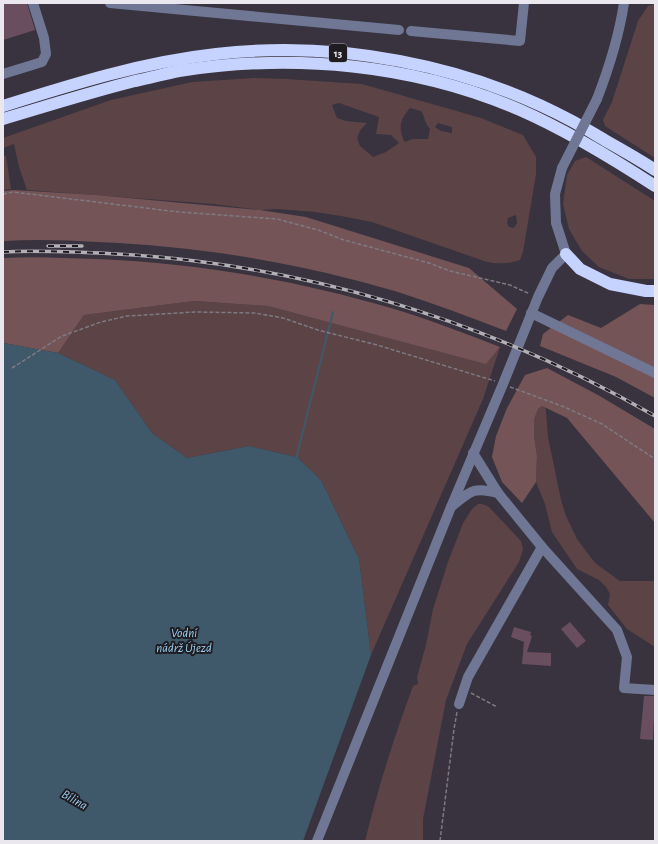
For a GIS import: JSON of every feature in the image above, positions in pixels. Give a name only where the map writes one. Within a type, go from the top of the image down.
[{"type":"highway","name":"13","points":[[3,106],[84,81],[172,60],[262,50],[321,51],[381,57],[478,81],[526,99],[572,121],[655,170]]},
{"type":"highway","name":"13","points":[[3,119],[88,93],[177,72],[218,66],[260,63],[318,63],[371,68],[474,92],[520,110],[562,130],[613,158],[655,186]]},
{"type":"highway","points":[[566,254],[580,269],[610,284],[646,291],[655,291]]},
{"type":"street","points":[[3,74],[42,62],[46,54],[44,38],[33,3]]},
{"type":"street","points":[[110,3],[399,30]]},
{"type":"street","points":[[411,31],[520,41],[524,3]]},
{"type":"street","points":[[317,841],[451,507],[531,313],[552,268],[566,254],[556,222],[555,194],[562,168],[597,99],[611,62],[624,3]]},
{"type":"street","points":[[622,15],[628,3]]},
{"type":"street","points":[[531,313],[655,373]]},
{"type":"street","points":[[474,453],[498,492],[542,547],[617,630],[627,657],[624,688],[655,690]]},
{"type":"street","points":[[451,507],[472,491],[485,489],[498,492]]},
{"type":"street","points":[[458,704],[468,676],[542,547]]},
{"type":"path","points":[[3,194],[13,192],[179,212],[277,219],[318,230],[344,240],[429,263],[450,271],[510,285],[538,297]]},
{"type":"path","points":[[12,368],[62,336],[101,322],[135,316],[195,312],[255,312],[283,318],[318,330],[459,369],[503,384],[562,406],[602,424],[655,459]]},
{"type":"path","points":[[464,689],[497,707]]},
{"type":"path","points":[[440,841],[458,704]]},
{"type":"shaded area","points":[[655,4],[655,158],[605,126],[603,120],[612,102],[638,21],[648,6]]},
{"type":"shaded area","points":[[254,78],[362,84],[481,118],[523,135],[536,157],[536,174],[523,252],[520,260],[504,263],[487,262],[372,222],[315,212],[277,209],[260,210],[213,204],[27,190],[19,167],[14,144],[3,148],[3,138],[111,100],[192,82]],"holes":[[[339,103],[379,117],[376,134],[391,135],[399,143],[386,152],[373,157],[360,146],[357,138],[361,129],[367,123],[346,121],[337,118],[332,105]],[[410,108],[421,111],[426,124],[430,129],[428,139],[413,139],[404,141],[401,131],[401,123]],[[438,123],[452,127],[452,133],[441,131],[435,127]],[[516,215],[517,223],[514,228],[509,227],[507,223],[508,218]]]},
{"type":"shaded area","points":[[3,156],[6,156],[11,189],[3,190]]},
{"type":"shaded area","points":[[586,157],[655,201],[655,279],[629,279],[599,267],[582,251],[569,229],[563,204],[567,175],[575,161]]},
{"type":"shaded area","points":[[14,190],[96,195],[260,210],[306,217],[469,268],[517,309],[506,331],[398,292],[287,264],[173,247],[62,240],[3,241],[3,191]]},
{"type":"shaded area","points":[[50,257],[134,261],[172,264],[246,274],[319,289],[391,308],[432,321],[500,347],[486,364],[268,306],[194,301],[84,315],[58,353],[3,343],[3,258]]},
{"type":"shaded area","points":[[194,301],[268,306],[486,363],[500,347],[483,399],[371,655],[359,559],[321,480],[297,457],[249,446],[187,458],[152,433],[115,380],[58,353],[84,315]]},
{"type":"shaded area","points":[[640,304],[655,305],[655,398],[616,377],[540,346],[543,334],[568,315],[601,328]]},
{"type":"shaded area","points":[[547,368],[598,395],[655,429],[655,523],[567,418],[542,406],[538,409],[534,420],[534,435],[537,456],[536,482],[522,503],[502,482],[492,457],[496,436],[507,408],[525,375]]},
{"type":"shaded area","points":[[542,406],[545,407],[546,411],[548,437],[561,500],[566,516],[577,539],[595,563],[620,581],[655,581],[655,647],[627,629],[608,605],[610,594],[606,587],[599,580],[577,569],[552,532],[545,504],[536,482],[537,456],[534,435],[534,420],[538,409]]},
{"type":"shaded area","points":[[478,504],[489,507],[521,541],[523,549],[519,562],[467,644],[446,700],[423,819],[423,841],[365,841],[399,724],[413,686],[418,684],[417,677],[426,645],[433,609],[448,562],[463,523],[472,509]]},
{"type":"water","name":"Vodní nádrž Újezd","points":[[3,343],[58,353],[115,380],[152,433],[187,458],[249,446],[297,457],[321,480],[359,559],[371,655],[303,841],[3,841]]},
{"type":"building","points":[[3,3],[27,3],[35,30],[3,40]]},
{"type":"building","points":[[570,622],[586,641],[577,648],[561,629]]},
{"type":"building","points":[[514,627],[531,632],[530,635],[532,636],[527,652],[551,653],[551,666],[522,664],[524,642],[511,637]]},
{"type":"building","points":[[644,696],[655,696],[653,740],[640,739]]},
{"type":"waterway","points":[[296,459],[333,312]]},
{"type":"railway","points":[[48,246],[82,246]]},
{"type":"railway","points":[[3,252],[39,251],[99,253],[172,258],[244,268],[316,283],[387,301],[456,324],[524,351],[591,381],[655,416]]},
{"type":"water label","name":"Bílina","points":[[75,799]]}]
